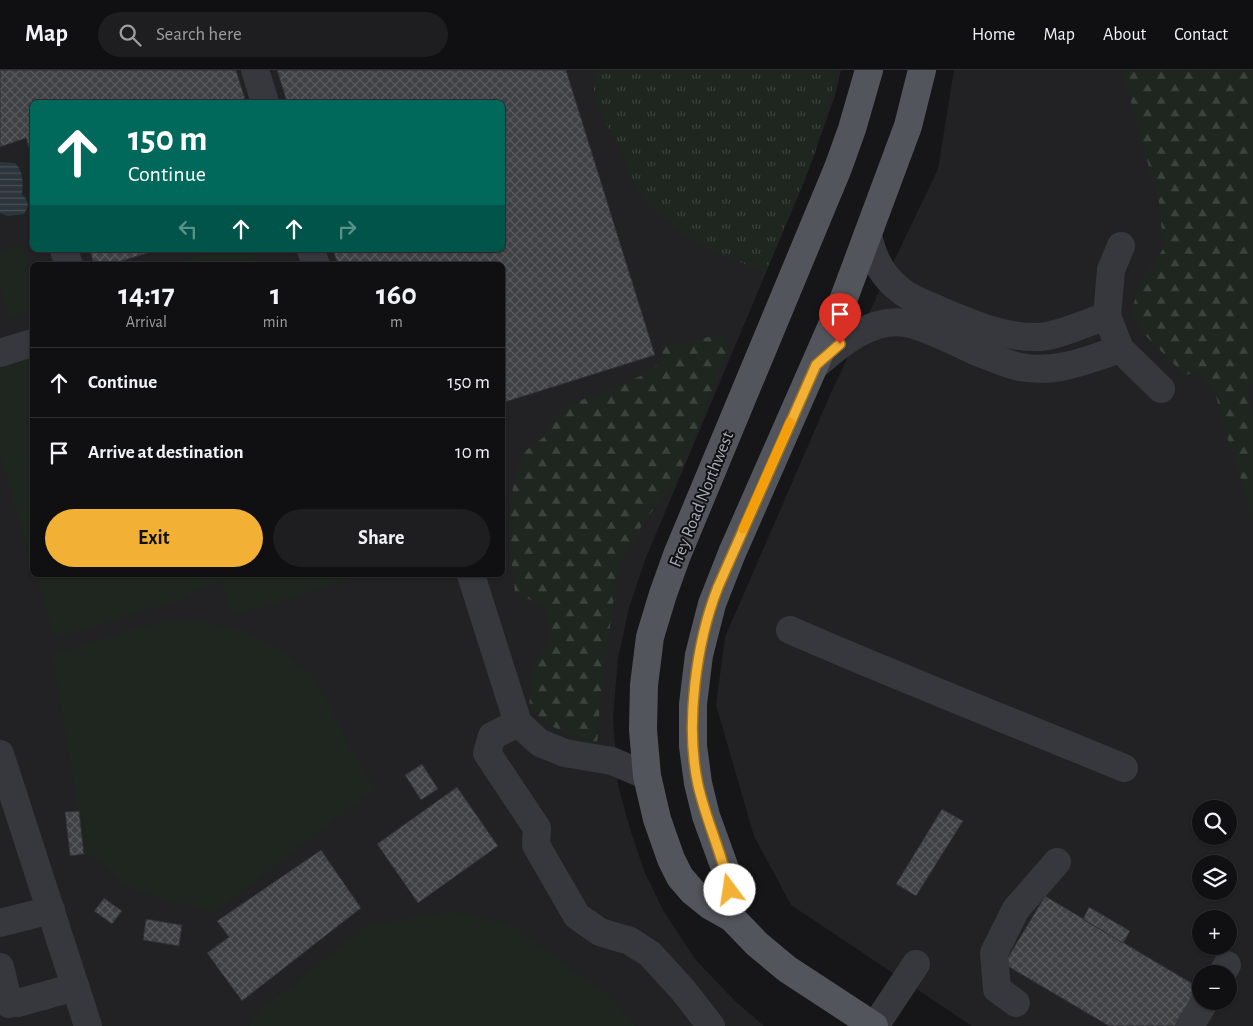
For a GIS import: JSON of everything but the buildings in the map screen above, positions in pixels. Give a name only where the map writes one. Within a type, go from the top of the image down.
[{"type":"main road","name":"Frey Road Northwest","points":[[869,70],[852,129],[838,168],[662,594],[650,638],[644,685],[643,730],[647,776],[664,840],[680,877],[693,892],[709,905],[732,918],[757,944],[787,969],[874,1026]]},
{"type":"main road","points":[[732,918],[727,874],[706,816],[698,783],[693,746],[693,704],[699,655],[718,587],[844,298],[908,126],[922,70]]},
{"type":"street","points":[[255,70],[264,100]]},
{"type":"street","points":[[868,234],[871,251],[879,266],[889,280],[900,290],[913,299],[985,328],[1007,334],[1040,337],[1107,316]]},
{"type":"street","points":[[1120,246],[1111,270],[1107,316],[1120,349],[1161,389]]},
{"type":"street","points":[[816,365],[840,344],[859,333],[876,326],[893,323],[906,323],[1002,362],[1020,367],[1056,368],[1084,362],[1120,349]]},
{"type":"street","points":[[0,353],[30,344]]},
{"type":"street","points":[[472,577],[518,723],[540,743],[566,753],[612,761],[647,776]]},
{"type":"street","points":[[790,630],[874,667],[944,693],[1124,768]]},
{"type":"street","points":[[518,723],[492,736],[487,753],[537,828],[536,845],[577,916],[600,932],[630,941],[650,954],[683,990],[711,1026]]},
{"type":"street","points":[[0,754],[88,1026]]},
{"type":"street","points":[[1016,1003],[998,990],[994,953],[1016,909],[1057,862]]},
{"type":"street","points":[[0,923],[51,910]]},
{"type":"street","points":[[874,1026],[916,964]]},
{"type":"street","points":[[0,967],[13,1003],[75,987]]},
{"type":"street","points":[[1190,1026],[1200,1010]]},
{"type":"shaded area","points":[[0,70],[841,70],[835,96],[805,180],[645,560],[629,608],[618,659],[613,717],[618,785],[645,873],[664,912],[695,959],[736,1002],[764,1026],[0,1026]]},
{"type":"shaded area","points":[[954,70],[1253,70],[1253,1026],[972,1026],[791,905],[754,836],[716,705],[725,637],[834,386],[938,169]]},
{"type":"shaded area","points":[[0,162],[15,163],[20,170],[23,183],[22,195],[28,204],[24,214],[8,216],[0,213]]},
{"type":"green space","points":[[594,70],[838,70],[815,153],[765,273],[709,249],[677,230],[647,203],[631,178],[623,154],[604,120],[594,91]]},
{"type":"green space","points":[[1122,70],[1253,70],[1253,384],[1248,388],[1250,408],[1253,416],[1253,523],[1215,392],[1199,372],[1185,375],[1141,331],[1132,311],[1138,287],[1163,249],[1160,206]]},
{"type":"green space","points":[[23,245],[30,271],[30,312],[9,317],[0,288],[0,251]]},
{"type":"green space","points":[[211,252],[253,252],[255,262],[176,262]]},
{"type":"green space","points":[[723,333],[728,351],[675,485],[646,518],[618,567],[600,700],[597,747],[545,723],[529,706],[535,662],[551,640],[546,607],[515,593],[509,535],[513,487],[524,452],[544,437],[562,408],[641,376],[661,362],[663,346],[690,342]]},
{"type":"green space","points":[[30,356],[30,557],[0,456],[0,365]]},
{"type":"green space","points":[[37,577],[362,577],[233,616],[222,582],[193,591],[190,597],[55,638]]},
{"type":"green space","points":[[194,620],[229,628],[265,641],[297,662],[321,689],[353,753],[377,788],[214,913],[138,891],[122,882],[108,868],[84,854],[79,811],[52,654],[161,621]]},
{"type":"green space","points":[[453,911],[511,924],[610,996],[636,1026],[248,1026],[262,1008],[367,925]]},
{"type":"slow traffic","points":[[743,529],[790,422]]},
{"type":"route","points":[[730,890],[727,874],[706,816],[698,783],[693,746],[693,704],[699,655],[718,587],[816,365],[840,344]]}]
